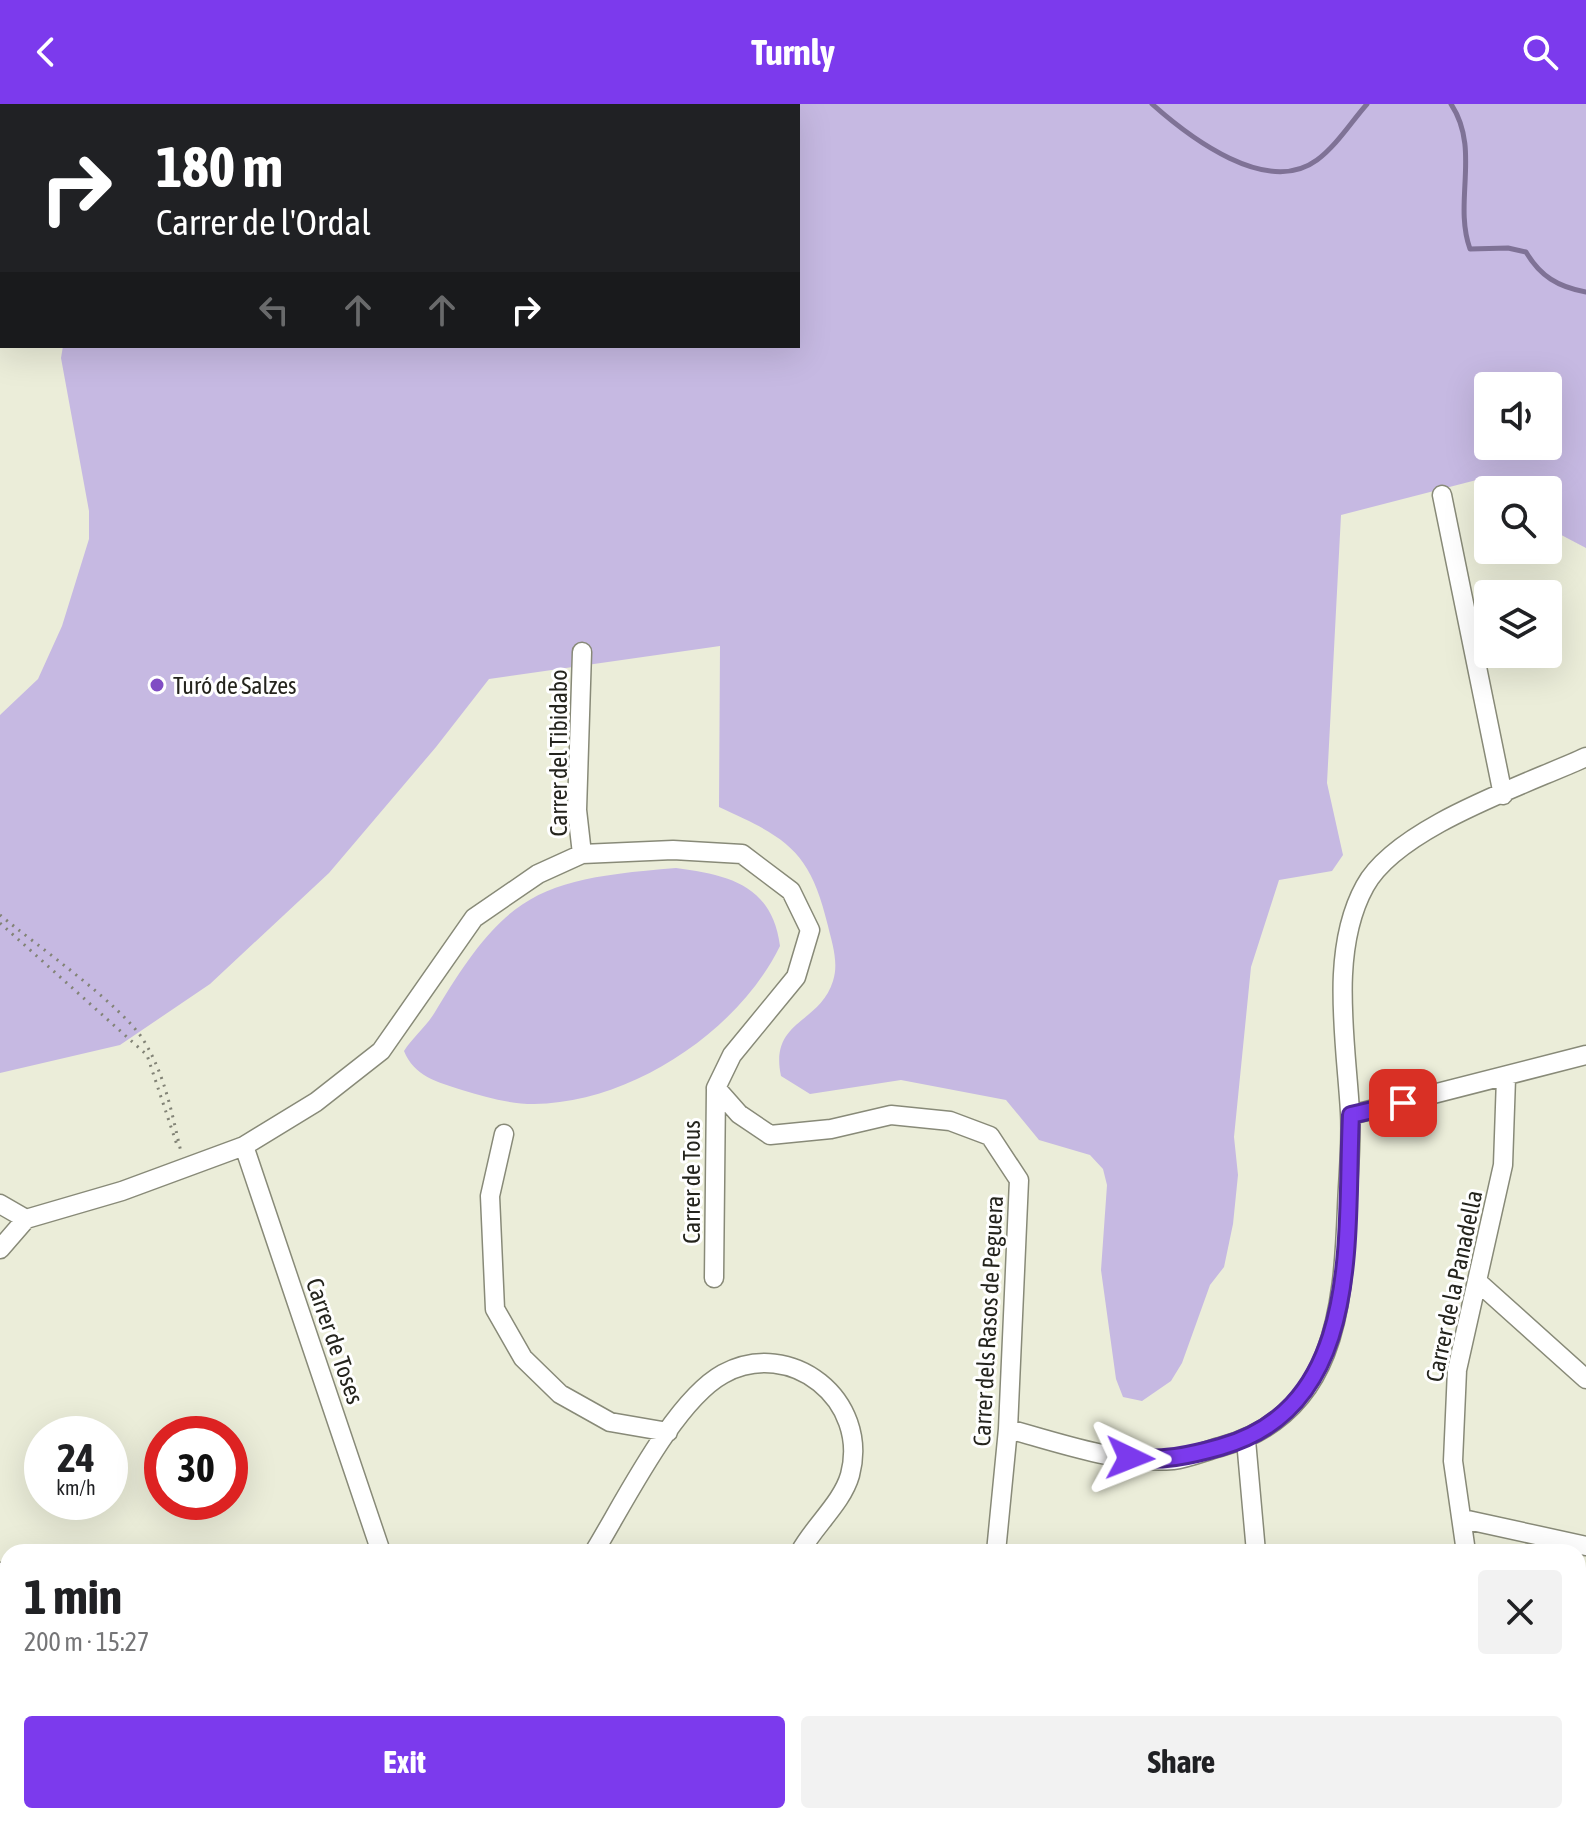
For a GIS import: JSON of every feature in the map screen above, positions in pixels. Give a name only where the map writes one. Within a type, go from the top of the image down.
[{"type":"street","points":[[1442,495],[1503,795]]},
{"type":"street","name":"Carrer del Tibidabo","points":[[582,652],[577,810],[582,854]]},
{"type":"street","points":[[1008,1429],[1112,1456],[1176,1460],[1246,1440],[1285,1415],[1314,1381],[1342,1303],[1351,1115],[1344,1002],[1348,929],[1365,885],[1389,857],[1433,826],[1586,757]]},
{"type":"street","points":[[0,1249],[26,1219],[122,1191],[244,1146],[316,1102],[381,1051],[474,918],[538,874],[582,854],[673,850],[742,854],[791,891],[810,930],[796,977],[732,1055],[716,1088]]},
{"type":"street","points":[[1351,1115],[1506,1078],[1586,1055]]},
{"type":"street","name":"Carrer de la Panadella","points":[[1465,1544],[1453,1461],[1457,1370],[1479,1283],[1503,1165],[1506,1078]]},
{"type":"street","name":"Carrer de Tous","points":[[714,1278],[716,1088]]},
{"type":"street","name":"Carrer dels Rasos de Peguera","points":[[716,1088],[739,1114],[770,1135],[831,1129],[891,1115],[950,1121],[990,1136],[1019,1180],[1008,1429],[997,1544]]},
{"type":"street","points":[[504,1134],[490,1196],[495,1309],[523,1358],[560,1394],[610,1422],[668,1432]]},
{"type":"street","name":"Carrer de Toses","points":[[244,1146],[378,1544]]},
{"type":"street","points":[[0,1204],[26,1219]]},
{"type":"street","points":[[1479,1283],[1586,1379]]},
{"type":"street","points":[[599,1544],[668,1432],[691,1401],[722,1374],[762,1360],[798,1369],[830,1389],[854,1437],[850,1477],[805,1544]]},
{"type":"street","points":[[1246,1440],[1255,1544]]},
{"type":"street","points":[[1463,1519],[1577,1544]]},
{"type":"path","points":[[0,915],[106,1002],[143,1039],[164,1083],[184,1168]]},
{"type":"path","points":[[0,923],[147,1055],[184,1168]]},
{"type":"shaded area","points":[[800,104],[1586,104],[1586,548],[1562,535],[1562,476],[1474,476],[1474,481],[1341,515],[1327,783],[1343,855],[1332,871],[1279,880],[1251,967],[1234,1137],[1238,1175],[1233,1224],[1224,1267],[1210,1285],[1182,1363],[1171,1381],[1142,1401],[1123,1397],[1116,1379],[1101,1270],[1107,1185],[1103,1169],[1090,1155],[1039,1140],[1006,1100],[901,1080],[810,1094],[781,1076],[779,1058],[782,1044],[827,995],[835,974],[834,953],[821,900],[804,863],[779,838],[719,807],[720,646],[489,679],[329,873],[210,984],[120,1045],[0,1073],[0,715],[38,679],[62,626],[89,539],[89,511],[61,358],[63,348],[800,348]]},
{"type":"shaded area","points":[[676,868],[730,880],[758,896],[768,909],[780,946],[737,1007],[709,1034],[677,1057],[607,1091],[534,1104],[497,1100],[444,1084],[427,1077],[408,1060],[404,1051],[483,941],[506,917],[530,900],[558,887],[590,878]]},
{"type":"waterway","points":[[1152,104],[1207,146],[1253,167],[1275,172],[1297,170],[1317,160],[1367,104]]},
{"type":"waterway","points":[[1451,104],[1460,121],[1464,139],[1464,213],[1470,249],[1508,248],[1526,252],[1537,268],[1551,279],[1586,292]]},
{"type":"place","name":"Turó de Salzes","points":[[157,685]]},
{"type":"route","points":[[1130,1458],[1176,1460],[1246,1440],[1285,1415],[1314,1381],[1342,1303],[1351,1115],[1403,1103]]}]
